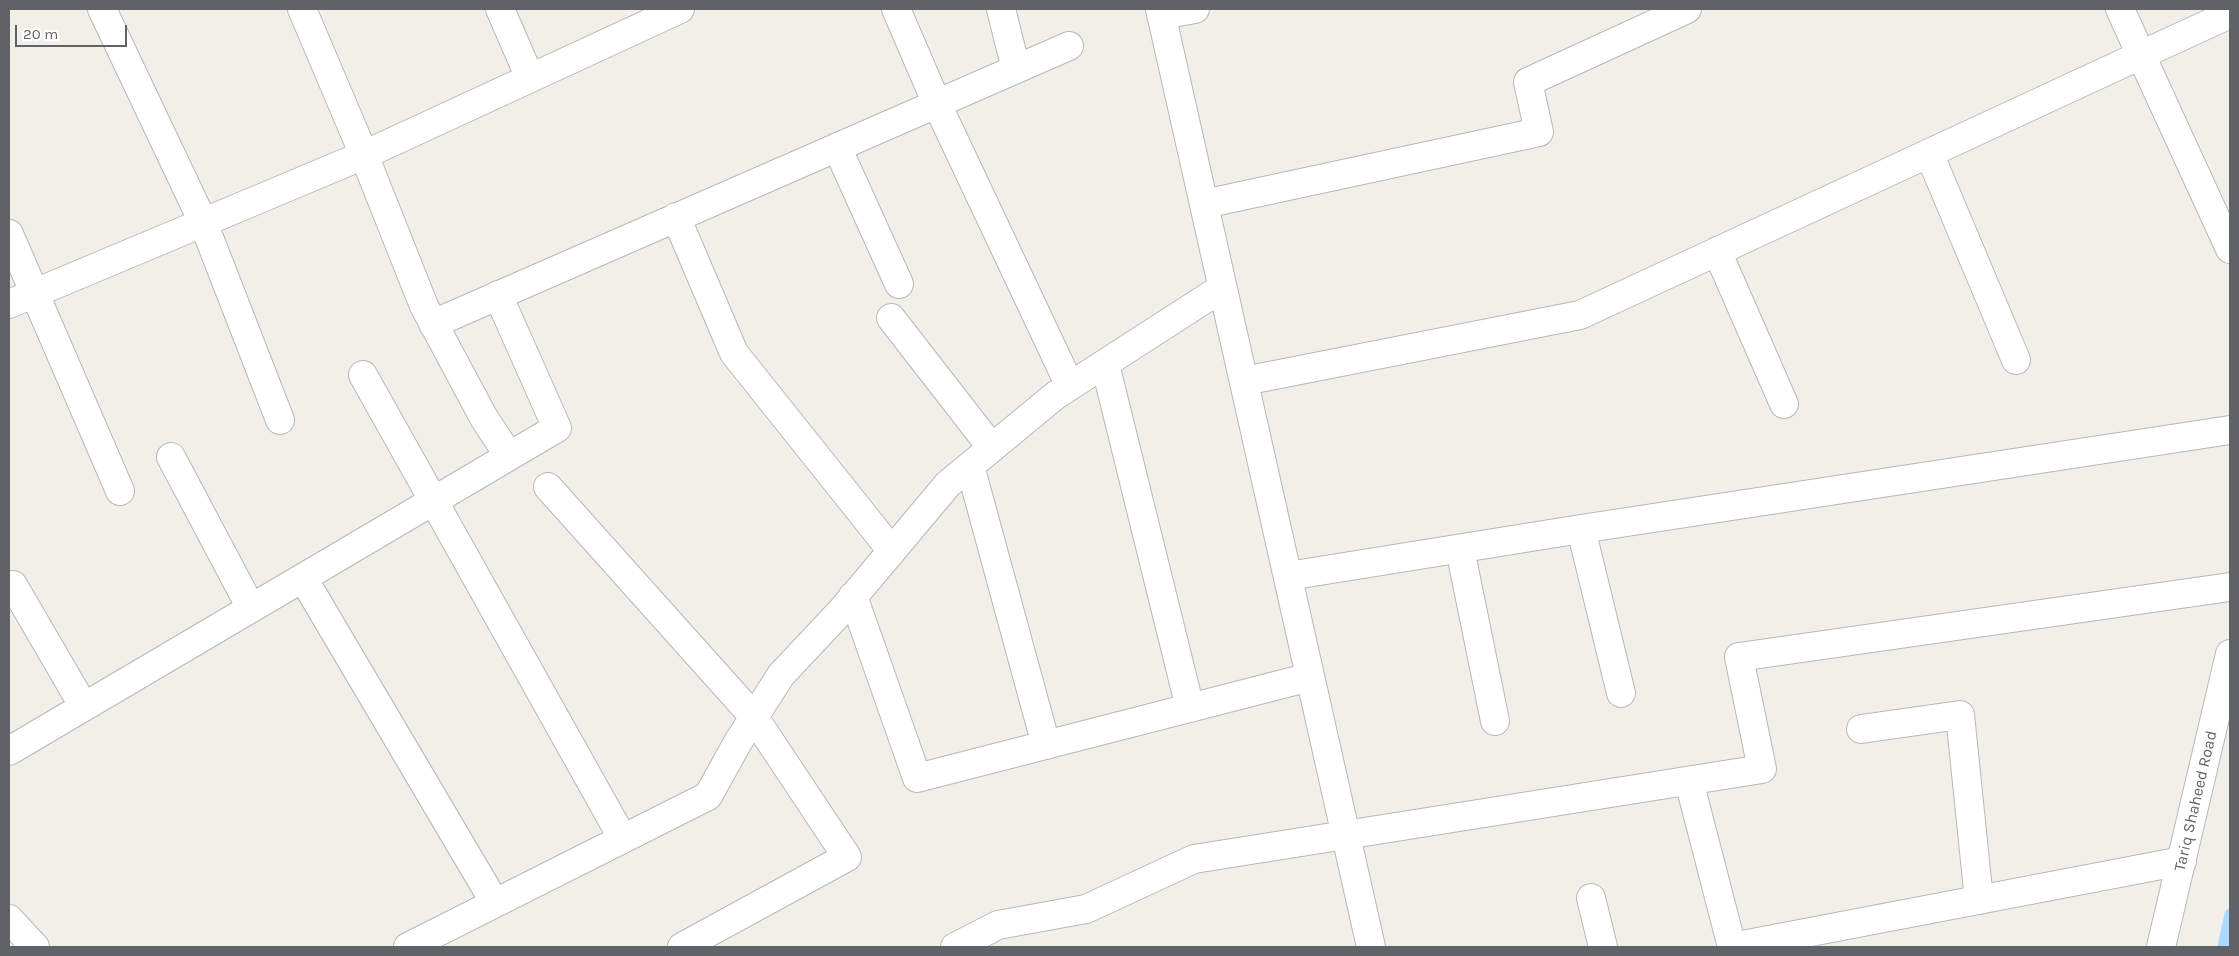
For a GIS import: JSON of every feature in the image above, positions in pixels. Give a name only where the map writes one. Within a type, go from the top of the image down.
[{"type":"street","points":[[102,9],[203,222],[280,420]]},
{"type":"street","points":[[302,9],[364,154],[424,306],[484,418],[509,456]]},
{"type":"street","points":[[500,9],[530,78]]},
{"type":"street","points":[[9,304],[364,154],[680,9]]},
{"type":"street","points":[[896,9],[937,104],[1070,386]]},
{"type":"street","points":[[1000,9],[1016,69]]},
{"type":"street","points":[[1195,9],[1160,12],[1371,947]]},
{"type":"street","points":[[1204,204],[1539,132],[1528,82],[1687,9]]},
{"type":"street","points":[[2120,9],[2230,248]]},
{"type":"street","points":[[1244,381],[1580,314],[2230,14]]},
{"type":"street","points":[[433,324],[1069,46]]},
{"type":"street","points":[[838,147],[899,284]]},
{"type":"street","points":[[1929,153],[2016,360]]},
{"type":"street","points":[[676,217],[734,353],[892,551]]},
{"type":"street","points":[[9,234],[120,492]]},
{"type":"street","points":[[1717,251],[1784,404]]},
{"type":"street","points":[[408,947],[708,796],[781,675],[854,596],[948,484],[1070,386],[1222,288]]},
{"type":"street","points":[[9,751],[557,428],[498,295]]},
{"type":"street","points":[[891,318],[992,448]]},
{"type":"street","points":[[1104,364],[1190,708]]},
{"type":"street","points":[[364,375],[623,839]]},
{"type":"street","points":[[1288,576],[1581,529],[2230,430]]},
{"type":"street","points":[[171,457],[251,608]]},
{"type":"street","points":[[970,466],[1046,745]]},
{"type":"street","points":[[548,487],[754,717],[847,857],[682,947]]},
{"type":"street","points":[[1581,529],[1620,693]]},
{"type":"street","points":[[1460,548],[1495,721]]},
{"type":"street","points":[[303,578],[494,904]]},
{"type":"street","points":[[13,585],[84,707]]},
{"type":"street","points":[[955,947],[998,926],[1086,909],[1194,859],[1762,769],[1739,657],[2230,587]]},
{"type":"street","points":[[854,596],[917,778],[1310,677]]},
{"type":"street","name":"Tariq Shaheed Road","points":[[2161,947],[2230,654]]},
{"type":"street","points":[[1861,729],[1960,715],[1979,900]]},
{"type":"street","points":[[1689,781],[1732,947],[2182,861]]},
{"type":"street","points":[[1591,898],[1603,947]]},
{"type":"street","points":[[9,919],[35,947]]},
{"type":"waterway","points":[[2223,947],[2230,914]]}]
